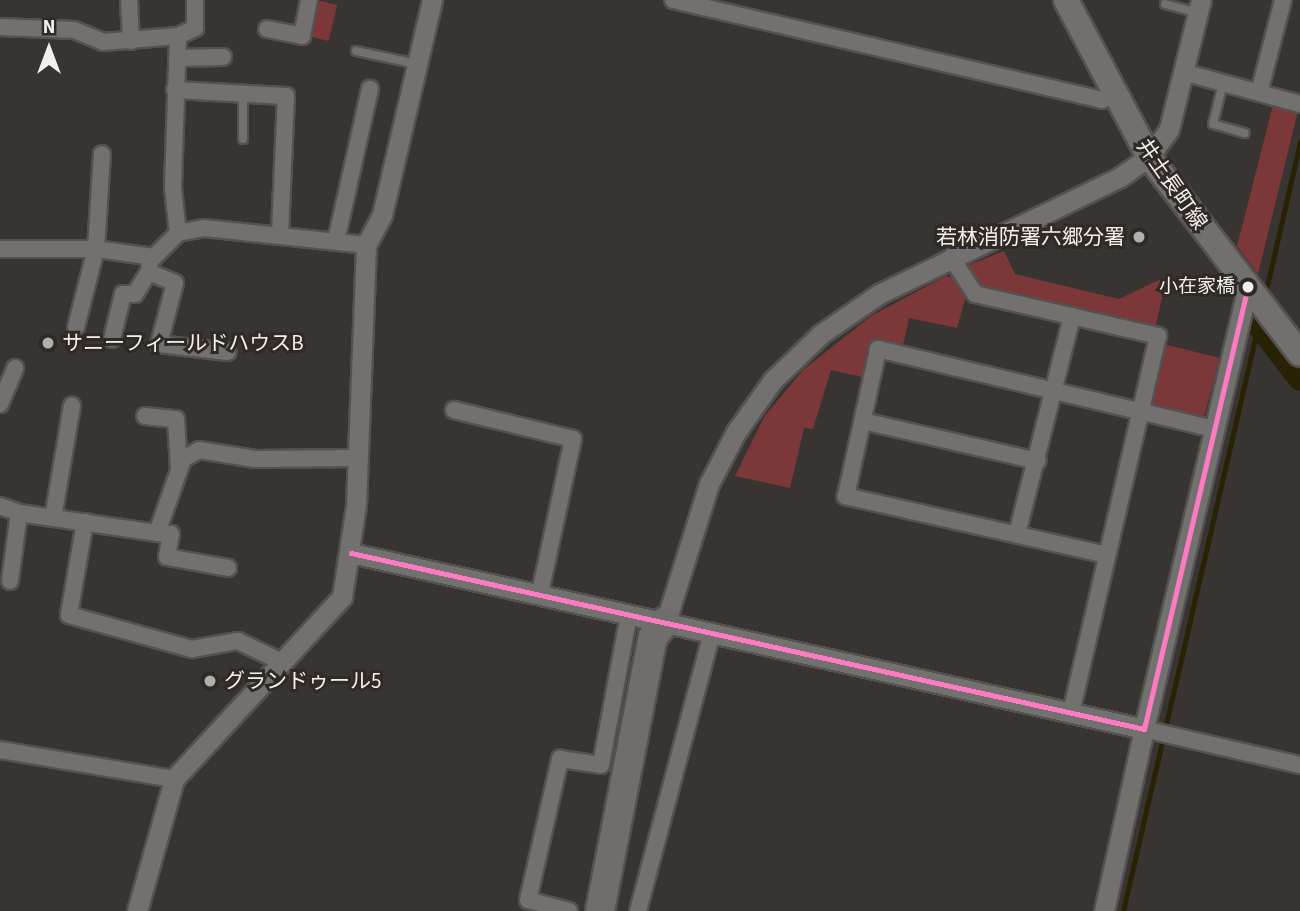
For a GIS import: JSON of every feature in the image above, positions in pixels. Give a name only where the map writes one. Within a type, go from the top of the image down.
[{"type":"highway","points":[[600,911],[653,637],[666,621]]},
{"type":"highway","points":[[617,911],[634,846],[671,642],[666,621]]},
{"type":"main road","name":"井土長町線","points":[[1066,0],[1149,157],[1300,354]]},
{"type":"street","points":[[129,0],[131,41]]},
{"type":"street","points":[[0,27],[74,30],[103,42],[178,36],[195,28],[195,0]]},
{"type":"street","points":[[267,29],[302,36],[309,0]]},
{"type":"street","points":[[137,911],[174,779],[280,661],[342,597],[351,553],[366,245],[382,215],[432,0]]},
{"type":"street","points":[[673,0],[1102,100],[1113,92]]},
{"type":"street","points":[[1259,93],[1283,0]]},
{"type":"street","points":[[666,621],[709,484],[736,432],[773,380],[821,334],[850,314],[951,257],[1120,177],[1149,157],[1169,129],[1200,6]]},
{"type":"street","points":[[178,36],[173,188],[178,233]]},
{"type":"street","points":[[177,58],[223,57]]},
{"type":"street","points":[[1183,72],[1300,104]]},
{"type":"street","points":[[336,241],[369,89]]},
{"type":"street","points":[[176,90],[286,96],[280,236]]},
{"type":"street","points":[[76,327],[96,250],[102,154]]},
{"type":"street","points":[[112,339],[123,294],[135,294],[149,264],[178,233],[204,228],[366,245]]},
{"type":"street","points":[[0,249],[96,250],[149,264],[175,283],[159,344],[228,352]]},
{"type":"street","points":[[951,257],[975,294],[1158,336],[1071,712]]},
{"type":"street","points":[[1104,911],[1155,732],[1213,429],[1257,299]]},
{"type":"street","points":[[1017,534],[1072,316]]},
{"type":"street","points":[[1107,555],[846,496],[878,349],[1213,429]]},
{"type":"street","points":[[0,404],[15,368]]},
{"type":"street","points":[[53,518],[72,406]]},
{"type":"street","points":[[454,410],[573,439],[540,593]]},
{"type":"street","points":[[145,416],[176,419],[179,469]]},
{"type":"street","points":[[863,421],[1037,461]]},
{"type":"street","points":[[157,534],[183,459],[199,450],[254,459],[356,458]]},
{"type":"street","points":[[0,506],[19,513],[171,534],[167,557],[228,568]]},
{"type":"street","points":[[10,581],[19,513]]},
{"type":"street","points":[[85,522],[69,615],[192,649],[238,641],[280,661]]},
{"type":"street","points":[[351,553],[666,621],[1300,765]]},
{"type":"street","points":[[569,911],[528,900],[560,759],[601,765],[629,614]]},
{"type":"street","points":[[638,911],[712,632]]},
{"type":"street","points":[[0,750],[174,779]]},
{"type":"lane","points":[[1165,4],[1200,6]]},
{"type":"lane","points":[[356,51],[417,64]]},
{"type":"lane","points":[[1223,83],[1213,124],[1245,133]]},
{"type":"lane","points":[[243,94],[243,139]]},
{"type":"shaded area","points":[[317,0],[337,5],[328,41],[308,36]]},
{"type":"shaded area","points":[[1273,105],[1298,111],[1258,274],[1237,246]]},
{"type":"shaded area","points":[[1004,251],[1015,274],[1119,299],[1167,276],[1155,329],[978,289],[965,274],[969,265]]},
{"type":"shaded area","points":[[946,276],[956,278],[966,296],[957,328],[909,318],[902,350],[870,343],[862,377],[831,370],[813,429],[804,428],[790,488],[735,476],[764,417],[803,370],[871,316]]},
{"type":"shaded area","points":[[1163,344],[1220,358],[1204,417],[1155,407],[1151,400]]},
{"type":"waterway","points":[[1265,295],[1300,142]]},
{"type":"waterway","points":[[1123,911],[1260,317]]},
{"type":"waterway","points":[[1258,324],[1300,379]]},
{"type":"transit line","points":[[351,553],[1144,729],[1248,287]]},
{"type":"place","name":"若林消防署六郷分署","points":[[1139,237]]},
{"type":"place","name":"小在家橋","points":[[1248,287]]},
{"type":"place","name":"サニーフィールドハウスB","points":[[48,343]]},
{"type":"place","name":"グランドゥール5","points":[[210,681]]}]
